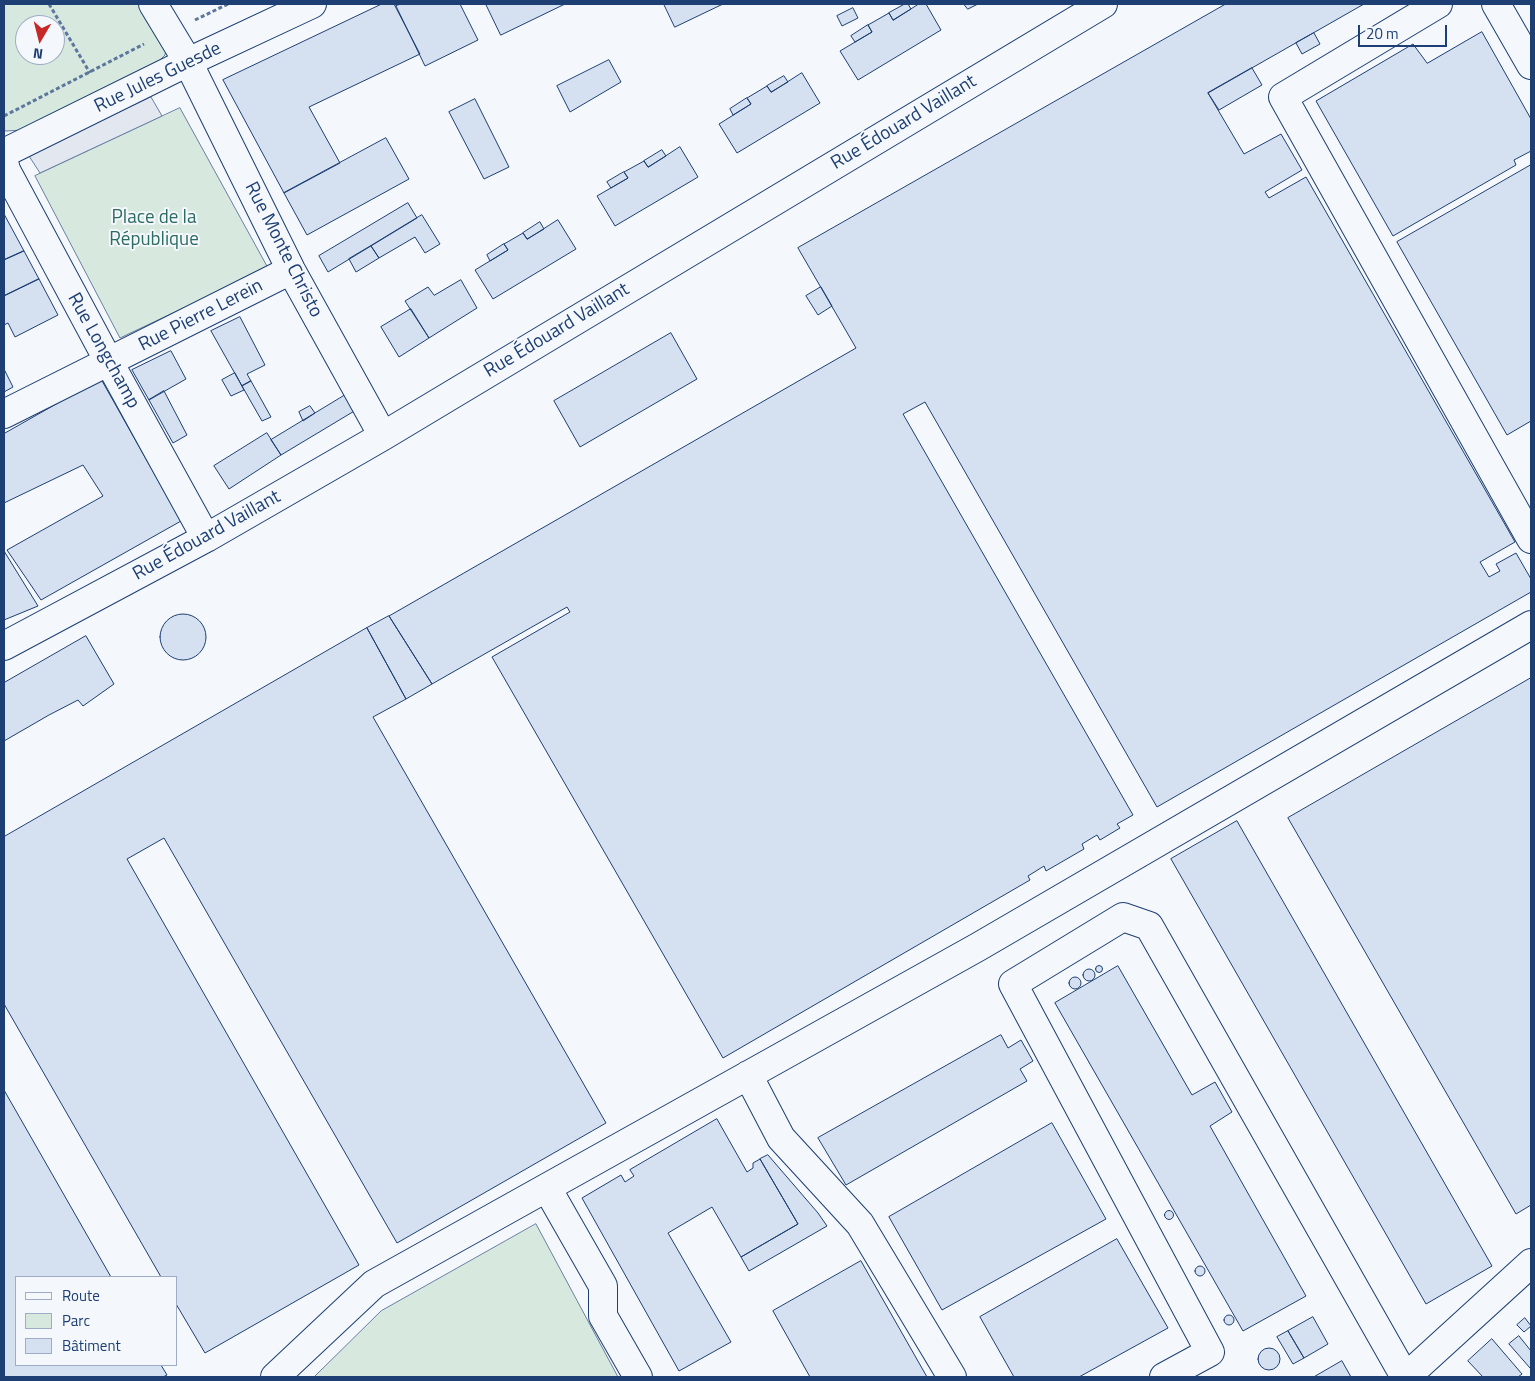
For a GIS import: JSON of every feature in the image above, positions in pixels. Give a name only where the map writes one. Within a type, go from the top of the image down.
[{"type":"street","name":"Rue Monte Christo","points":[[153,4],[188,62],[291,270],[383,436]]},
{"type":"street","name":"Rue Jules Guesde","points":[[4,153],[188,62],[312,4]]},
{"type":"street","name":"Rue Édouard Vaillant","points":[[4,646],[206,538],[383,436],[1103,4]]},
{"type":"street","points":[[1438,4],[1282,98],[1531,539]]},
{"type":"street","points":[[1496,4],[1531,65]]},
{"type":"street","name":"Rue Longchamp","points":[[4,162],[6,170],[108,362],[206,538]]},
{"type":"street","name":"Rue Pierre Lerein","points":[[4,414],[291,270]]},
{"type":"street","points":[[275,1377],[374,1284],[987,942],[1531,625]]},
{"type":"street","points":[[1164,1377],[1210,1352],[1014,984],[1124,917],[1150,926],[1406,1377],[1531,1262]]},
{"type":"street","points":[[748,1075],[781,1138],[860,1224],[952,1377]]},
{"type":"street","points":[[546,1188],[603,1286],[603,1316],[638,1377]]},
{"type":"path","points":[[49,4],[90,72],[105,103]]},
{"type":"path","points":[[4,116],[228,4]]},
{"type":"green space","points":[[4,4],[147,4],[167,44],[165,55],[156,64],[24,130],[5,131]]},
{"type":"green space","name":"Place de la République","points":[[180,108],[268,268],[120,338],[35,176]]},
{"type":"green space","points":[[536,1224],[618,1377],[314,1377],[381,1311]]},
{"type":"shaded area","points":[[151,97],[162,116],[40,173],[29,156]]},
{"type":"building","points":[[382,4],[394,4],[420,54],[309,107],[340,163],[284,193],[223,80]]},
{"type":"building","points":[[401,4],[460,4],[478,40],[425,66],[396,6]]},
{"type":"building","points":[[486,4],[565,4],[501,35]]},
{"type":"building","points":[[664,4],[723,4],[675,27]]},
{"type":"building","points":[[908,4],[911,9],[893,20],[889,13]]},
{"type":"building","points":[[919,4],[926,4],[941,30],[858,80],[840,51],[872,32],[868,25],[889,13],[893,20]]},
{"type":"building","points":[[964,4],[978,4],[968,9]]},
{"type":"building","points":[[1226,4],[1364,4],[1208,93],[1244,154],[1281,134],[1302,170],[1265,192],[1269,198],[1306,177],[1515,542],[1480,562],[1489,577],[1500,571],[1496,564],[1516,553],[1531,579],[1531,592],[1157,807],[925,402],[903,414],[1133,815],[1117,824],[1120,828],[1100,840],[1097,835],[1082,844],[1084,849],[1046,871],[1044,866],[1028,876],[1030,880],[723,1058],[492,657],[570,612],[567,607],[432,684],[389,616],[856,348],[798,248]]},
{"type":"building","points":[[853,8],[858,18],[842,26],[837,16]]},
{"type":"building","points":[[868,25],[872,32],[855,42],[851,36]]},
{"type":"building","points":[[1482,32],[1531,119],[1531,151],[1514,160],[1516,165],[1393,236],[1316,101],[1413,44],[1427,63]]},
{"type":"building","points":[[1314,33],[1320,44],[1302,54],[1296,43]]},
{"type":"building","points":[[609,60],[621,82],[570,112],[557,86]]},
{"type":"building","points":[[1252,68],[1262,85],[1219,110],[1208,93]]},
{"type":"building","points":[[802,73],[820,103],[737,153],[719,124],[751,104],[747,98],[767,86],[771,92]]},
{"type":"building","points":[[784,76],[788,82],[771,92],[767,86]]},
{"type":"building","points":[[747,98],[751,104],[733,115],[730,109]]},
{"type":"building","points":[[475,99],[509,167],[484,179],[449,112]]},
{"type":"building","points":[[386,138],[409,179],[307,235],[284,193]]},
{"type":"building","points":[[680,147],[698,177],[615,226],[597,196],[628,178],[624,172],[644,161],[648,167]]},
{"type":"building","points":[[662,150],[666,156],[648,167],[644,161]]},
{"type":"building","points":[[1531,165],[1531,421],[1507,435],[1397,242]]},
{"type":"building","points":[[624,172],[628,178],[611,188],[607,182]]},
{"type":"building","points":[[408,203],[417,218],[328,272],[319,256]]},
{"type":"building","points":[[4,214],[24,251],[4,260]]},
{"type":"building","points":[[422,215],[440,244],[425,253],[415,237],[379,258],[371,246]]},
{"type":"building","points":[[558,220],[576,249],[493,299],[475,270],[508,250],[504,244],[523,233],[527,239]]},
{"type":"building","points":[[540,222],[544,229],[527,239],[523,233]]},
{"type":"building","points":[[504,244],[508,250],[490,261],[487,255]]},
{"type":"building","points":[[371,246],[379,258],[356,272],[349,259]]},
{"type":"building","points":[[24,251],[39,279],[4,296],[4,260]]},
{"type":"building","points":[[39,279],[58,315],[15,337],[8,323],[4,325],[4,296]]},
{"type":"building","points":[[461,280],[477,308],[429,338],[405,301],[428,287],[434,295]]},
{"type":"building","points":[[821,287],[832,306],[818,315],[806,296]]},
{"type":"building","points":[[411,309],[429,338],[399,357],[381,327]]},
{"type":"building","points":[[240,317],[265,365],[247,374],[251,381],[242,386],[211,331]]},
{"type":"building","points":[[671,333],[697,379],[580,447],[554,401]]},
{"type":"building","points":[[171,351],[186,379],[149,400],[132,370]]},
{"type":"building","points":[[4,369],[13,387],[4,392]]},
{"type":"building","points":[[235,373],[244,390],[231,396],[222,380]]},
{"type":"building","points":[[101,379],[181,521],[41,600],[7,550],[103,496],[83,465],[4,503],[4,434]]},
{"type":"building","points":[[251,381],[271,417],[262,421],[242,386]]},
{"type":"building","points":[[164,391],[187,435],[173,443],[149,400]]},
{"type":"building","points":[[347,394],[356,410],[281,455],[271,440]]},
{"type":"building","points":[[310,406],[315,413],[303,421],[299,412]]},
{"type":"building","points":[[267,433],[281,455],[229,489],[214,466]]},
{"type":"building","points":[[4,551],[38,606],[4,620]]},
{"type":"building","points":[[183,614],[196,618],[202,624],[206,637],[202,650],[196,656],[183,660],[170,656],[164,650],[160,637],[164,624],[170,618]]},
{"type":"building","points":[[389,616],[432,684],[406,699],[367,628]]},
{"type":"building","points":[[367,628],[406,699],[373,717],[606,1123],[397,1243],[164,838],[127,859],[359,1265],[205,1353],[178,1307],[178,1276],[160,1276],[4,1004],[4,837]]},
{"type":"building","points":[[86,636],[114,684],[83,706],[78,700],[4,741],[4,683]]},
{"type":"building","points":[[1531,678],[1531,1205],[1516,1214],[1288,818]]},
{"type":"building","points":[[1237,821],[1492,1266],[1426,1304],[1171,859]]},
{"type":"building","points":[[1099,965],[1103,969],[1099,973],[1095,969]]},
{"type":"building","points":[[1118,966],[1192,1095],[1215,1082],[1232,1112],[1210,1126],[1306,1296],[1243,1331],[1055,1003]]},
{"type":"building","points":[[1087,969],[1091,969],[1095,975],[1091,981],[1087,981],[1083,977],[1083,973]]},
{"type":"building","points":[[1073,977],[1077,977],[1081,983],[1077,989],[1073,989],[1069,985],[1069,981]]},
{"type":"building","points":[[1001,1035],[1008,1048],[1021,1040],[1033,1061],[1020,1069],[1027,1081],[846,1185],[818,1138]]},
{"type":"building","points":[[4,1090],[110,1276],[15,1276],[15,1366],[162,1366],[167,1375],[163,1377],[4,1377]]},
{"type":"building","points":[[717,1119],[747,1172],[753,1168],[753,1163],[760,1159],[798,1224],[741,1257],[712,1207],[668,1233],[731,1342],[679,1371],[582,1198],[621,1175],[625,1182],[634,1176],[630,1170]]},
{"type":"building","points":[[1052,1123],[1106,1219],[942,1310],[889,1217]]},
{"type":"building","points":[[768,1155],[827,1226],[749,1271],[741,1257],[798,1224],[760,1159]]},
{"type":"building","points":[[1169,1210],[1174,1215],[1169,1220],[1164,1215]]},
{"type":"building","points":[[1117,1239],[1168,1328],[1079,1377],[1014,1377],[980,1317]]},
{"type":"building","points":[[861,1261],[927,1377],[810,1377],[773,1311]]},
{"type":"building","points":[[1198,1266],[1202,1266],[1205,1271],[1204,1275],[1198,1276],[1195,1273],[1195,1269]]},
{"type":"building","points":[[1227,1315],[1231,1315],[1234,1320],[1233,1324],[1227,1325],[1224,1322],[1224,1318]]},
{"type":"building","points":[[1313,1317],[1328,1344],[1304,1358],[1288,1331]]},
{"type":"building","points":[[1525,1318],[1531,1326],[1524,1332],[1517,1325]]},
{"type":"building","points":[[1288,1331],[1304,1358],[1293,1364],[1277,1337]]},
{"type":"building","points":[[1519,1336],[1531,1351],[1530,1368],[1509,1344]]},
{"type":"building","points":[[1492,1339],[1522,1374],[1518,1377],[1483,1377],[1468,1361]]},
{"type":"building","points":[[1269,1348],[1277,1351],[1280,1359],[1277,1367],[1269,1370],[1261,1367],[1258,1359],[1261,1351]]},
{"type":"building","points":[[1342,1361],[1351,1377],[1314,1377]]}]
